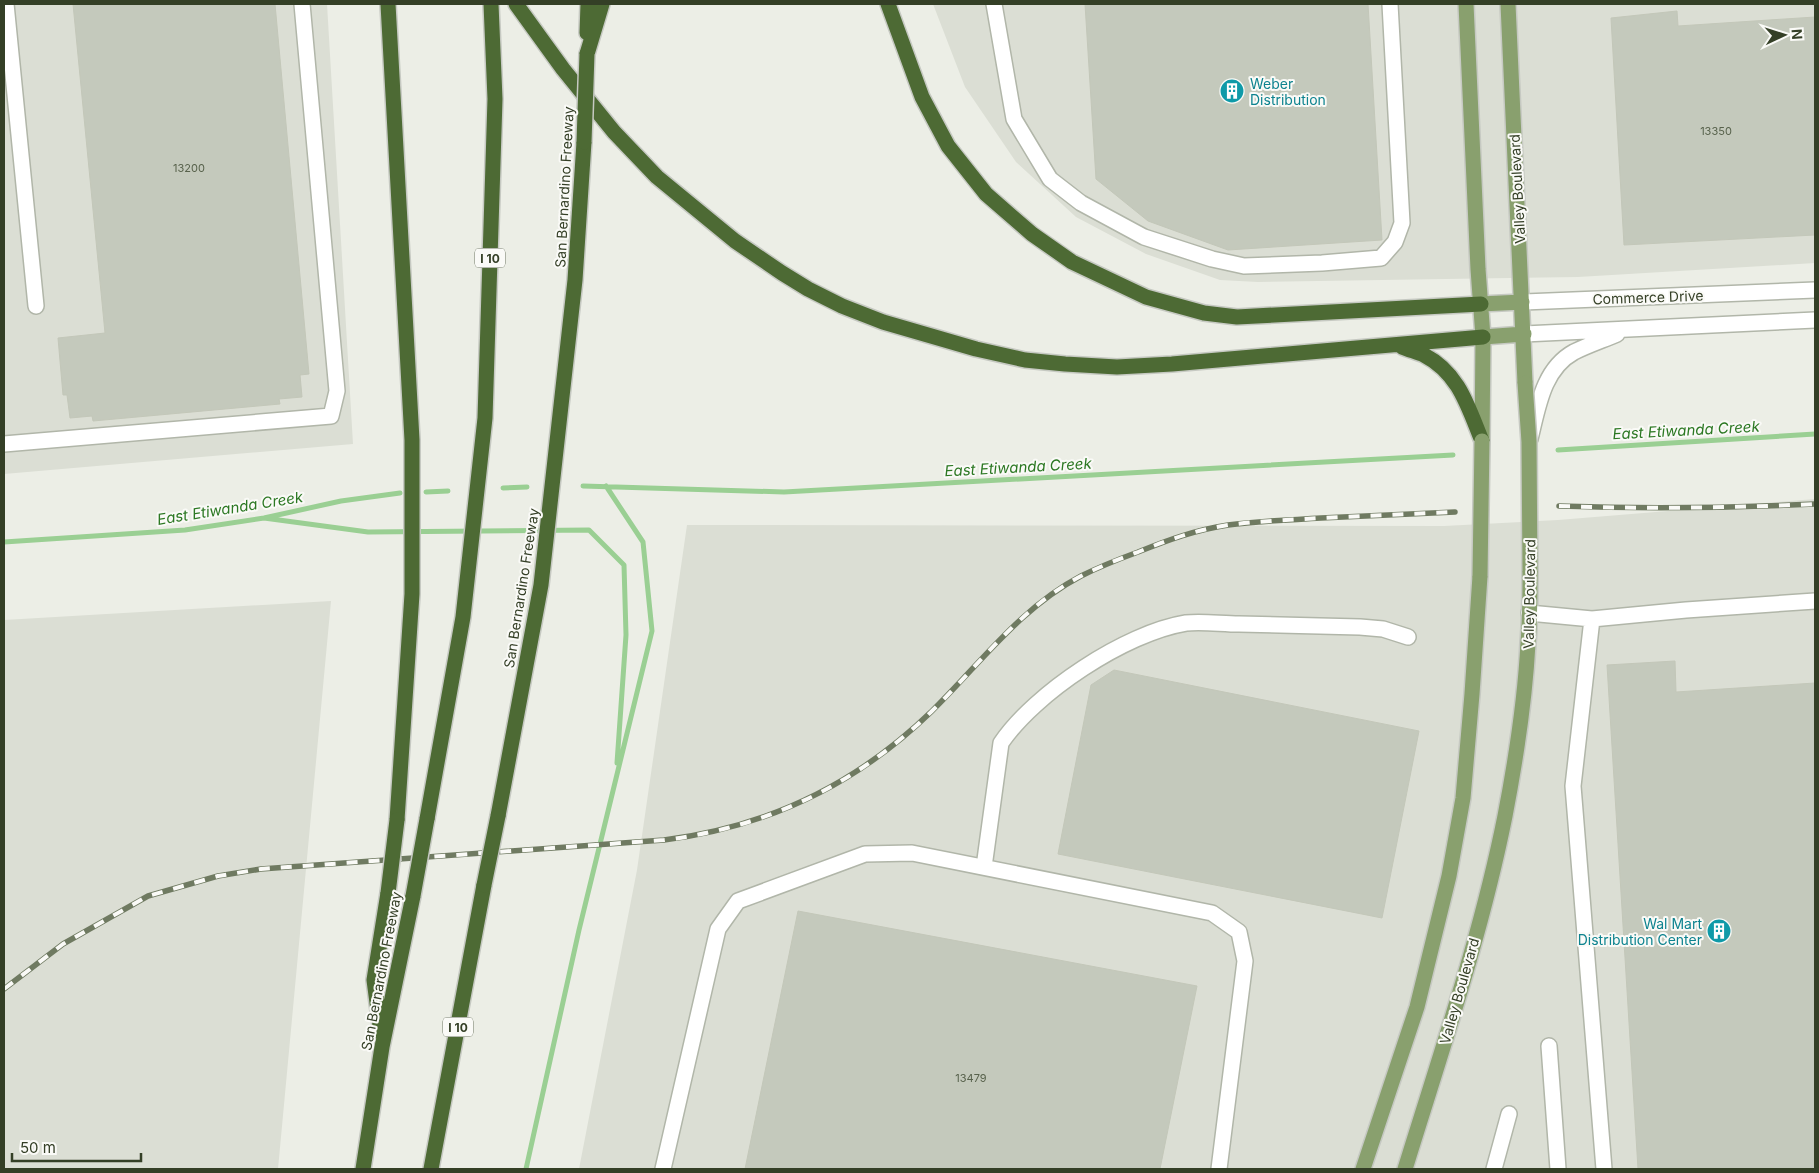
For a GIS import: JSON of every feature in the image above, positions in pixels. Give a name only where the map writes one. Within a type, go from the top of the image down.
[{"type":"highway","points":[[382,1046],[374,980],[397,820],[412,594],[412,440],[388,4]]},
{"type":"highway","name":"San Bernardino Freeway","points":[[363,1169],[382,1046],[413,896],[463,617],[485,418],[495,98],[491,4]]},
{"type":"highway","points":[[516,4],[563,69],[603,118],[657,178],[734,241],[782,273],[842,306],[883,322],[976,349],[1025,360],[1117,367],[1398,346],[1483,337]]},
{"type":"highway","name":"San Bernardino Freeway","points":[[431,1169],[541,585],[575,280],[584,142],[588,4]]},
{"type":"highway","points":[[587,54],[602,4]]},
{"type":"highway","points":[[888,4],[922,98],[948,146],[986,194],[1032,234],[1072,262],[1146,297],[1204,313],[1237,317],[1481,304]]},
{"type":"highway","points":[[1398,346],[1424,355],[1450,374],[1459,387],[1482,441]]},
{"type":"main road","points":[[1363,1169],[1418,1007],[1449,876],[1462,798],[1472,694],[1480,576],[1483,337],[1478,269],[1466,4]]},
{"type":"main road","name":"Valley Boulevard","points":[[1405,1169],[1453,1017],[1486,898],[1505,816],[1523,698],[1528,642],[1530,571],[1529,442],[1508,4]]},
{"type":"main road","name":"Commerce Drive","points":[[1481,304],[1522,302]]},
{"type":"main road","points":[[1483,337],[1524,334]]},
{"type":"street","points":[[6,4],[36,306]]},
{"type":"street","points":[[4,444],[331,416],[337,390],[302,4]]},
{"type":"street","points":[[994,4],[1014,118],[1050,179],[1081,203],[1144,237],[1212,260],[1244,266],[1322,263],[1381,258],[1395,242],[1402,223],[1390,4]]},
{"type":"street","name":"Commerce Drive","points":[[1522,302],[1815,290]]},
{"type":"street","points":[[1524,334],[1815,320]]},
{"type":"street","points":[[1529,442],[1541,395],[1546,382],[1556,366],[1572,353],[1625,330]]},
{"type":"street","points":[[1529,613],[1592,619],[1815,601]]},
{"type":"street","points":[[1592,619],[1573,786],[1604,1169]]},
{"type":"street","points":[[984,867],[1001,743],[1008,732],[1027,712],[1106,653],[1155,631],[1187,623],[1360,627],[1383,629],[1408,637]]},
{"type":"street","points":[[663,1169],[718,929],[738,901],[865,854],[912,853],[1212,913],[1239,932],[1245,961],[1219,1169]]},
{"type":"street","points":[[1549,1046],[1558,1169]]},
{"type":"street","points":[[1494,1169],[1509,1114]]},
{"type":"shaded area","points":[[4,4],[327,4],[353,444],[4,474]]},
{"type":"shaded area","points":[[933,4],[1815,4],[1815,263],[1578,277],[1258,282],[1220,280],[1146,254],[1076,217],[1016,162],[965,87]]},
{"type":"shaded area","points":[[1815,499],[1815,1169],[579,1169],[637,870],[687,525],[1444,526],[1558,520]]},
{"type":"shaded area","points":[[331,601],[278,1169],[4,1169],[4,620]]},
{"type":"building","points":[[73,4],[275,4],[309,374],[300,375],[302,397],[279,399],[280,404],[93,421],[92,416],[70,418],[67,395],[63,395],[58,338],[105,333]]},
{"type":"building","name":"Weber Distribution","points":[[1085,4],[1368,4],[1382,240],[1228,250],[1148,221],[1096,179]]},
{"type":"building","points":[[1677,11],[1678,26],[1815,17],[1815,235],[1624,245],[1611,18]]},
{"type":"building","name":"Wal Mart Distribution Center","points":[[1675,661],[1676,692],[1815,683],[1815,1169],[1638,1169],[1607,665]]},
{"type":"building","points":[[1114,670],[1419,731],[1382,918],[1058,854],[1091,685]]},
{"type":"building","points":[[798,911],[1197,986],[1160,1169],[745,1169]]},
{"type":"waterway","name":"East Etiwanda Creek","points":[[1558,450],[1815,434]]},
{"type":"waterway","name":"East Etiwanda Creek","points":[[583,486],[784,492],[1453,455]]},
{"type":"waterway","points":[[526,1169],[579,930],[652,631],[643,542],[606,486]]},
{"type":"waterway","name":"East Etiwanda Creek","points":[[503,488],[527,487]]},
{"type":"waterway","name":"East Etiwanda Creek","points":[[426,492],[448,491]]},
{"type":"waterway","name":"East Etiwanda Creek","points":[[4,542],[185,530],[264,518],[341,501],[400,493]]},
{"type":"waterway","points":[[264,518],[368,532],[589,530],[624,565],[626,635],[617,763]]},
{"type":"railway","points":[[1559,506],[1687,508],[1815,504]]},
{"type":"railway","points":[[4,989],[63,944],[148,896],[218,876],[261,869],[664,840],[703,834],[740,825],[775,813],[809,798],[873,760],[932,711],[1020,620],[1059,589],[1102,566],[1160,543],[1228,525],[1321,518],[1455,512]]},
{"type":"place","name":"Weber Distribution","points":[[1232,91]]},
{"type":"place","name":"Wal Mart Distribution Center","points":[[1719,931]]}]
